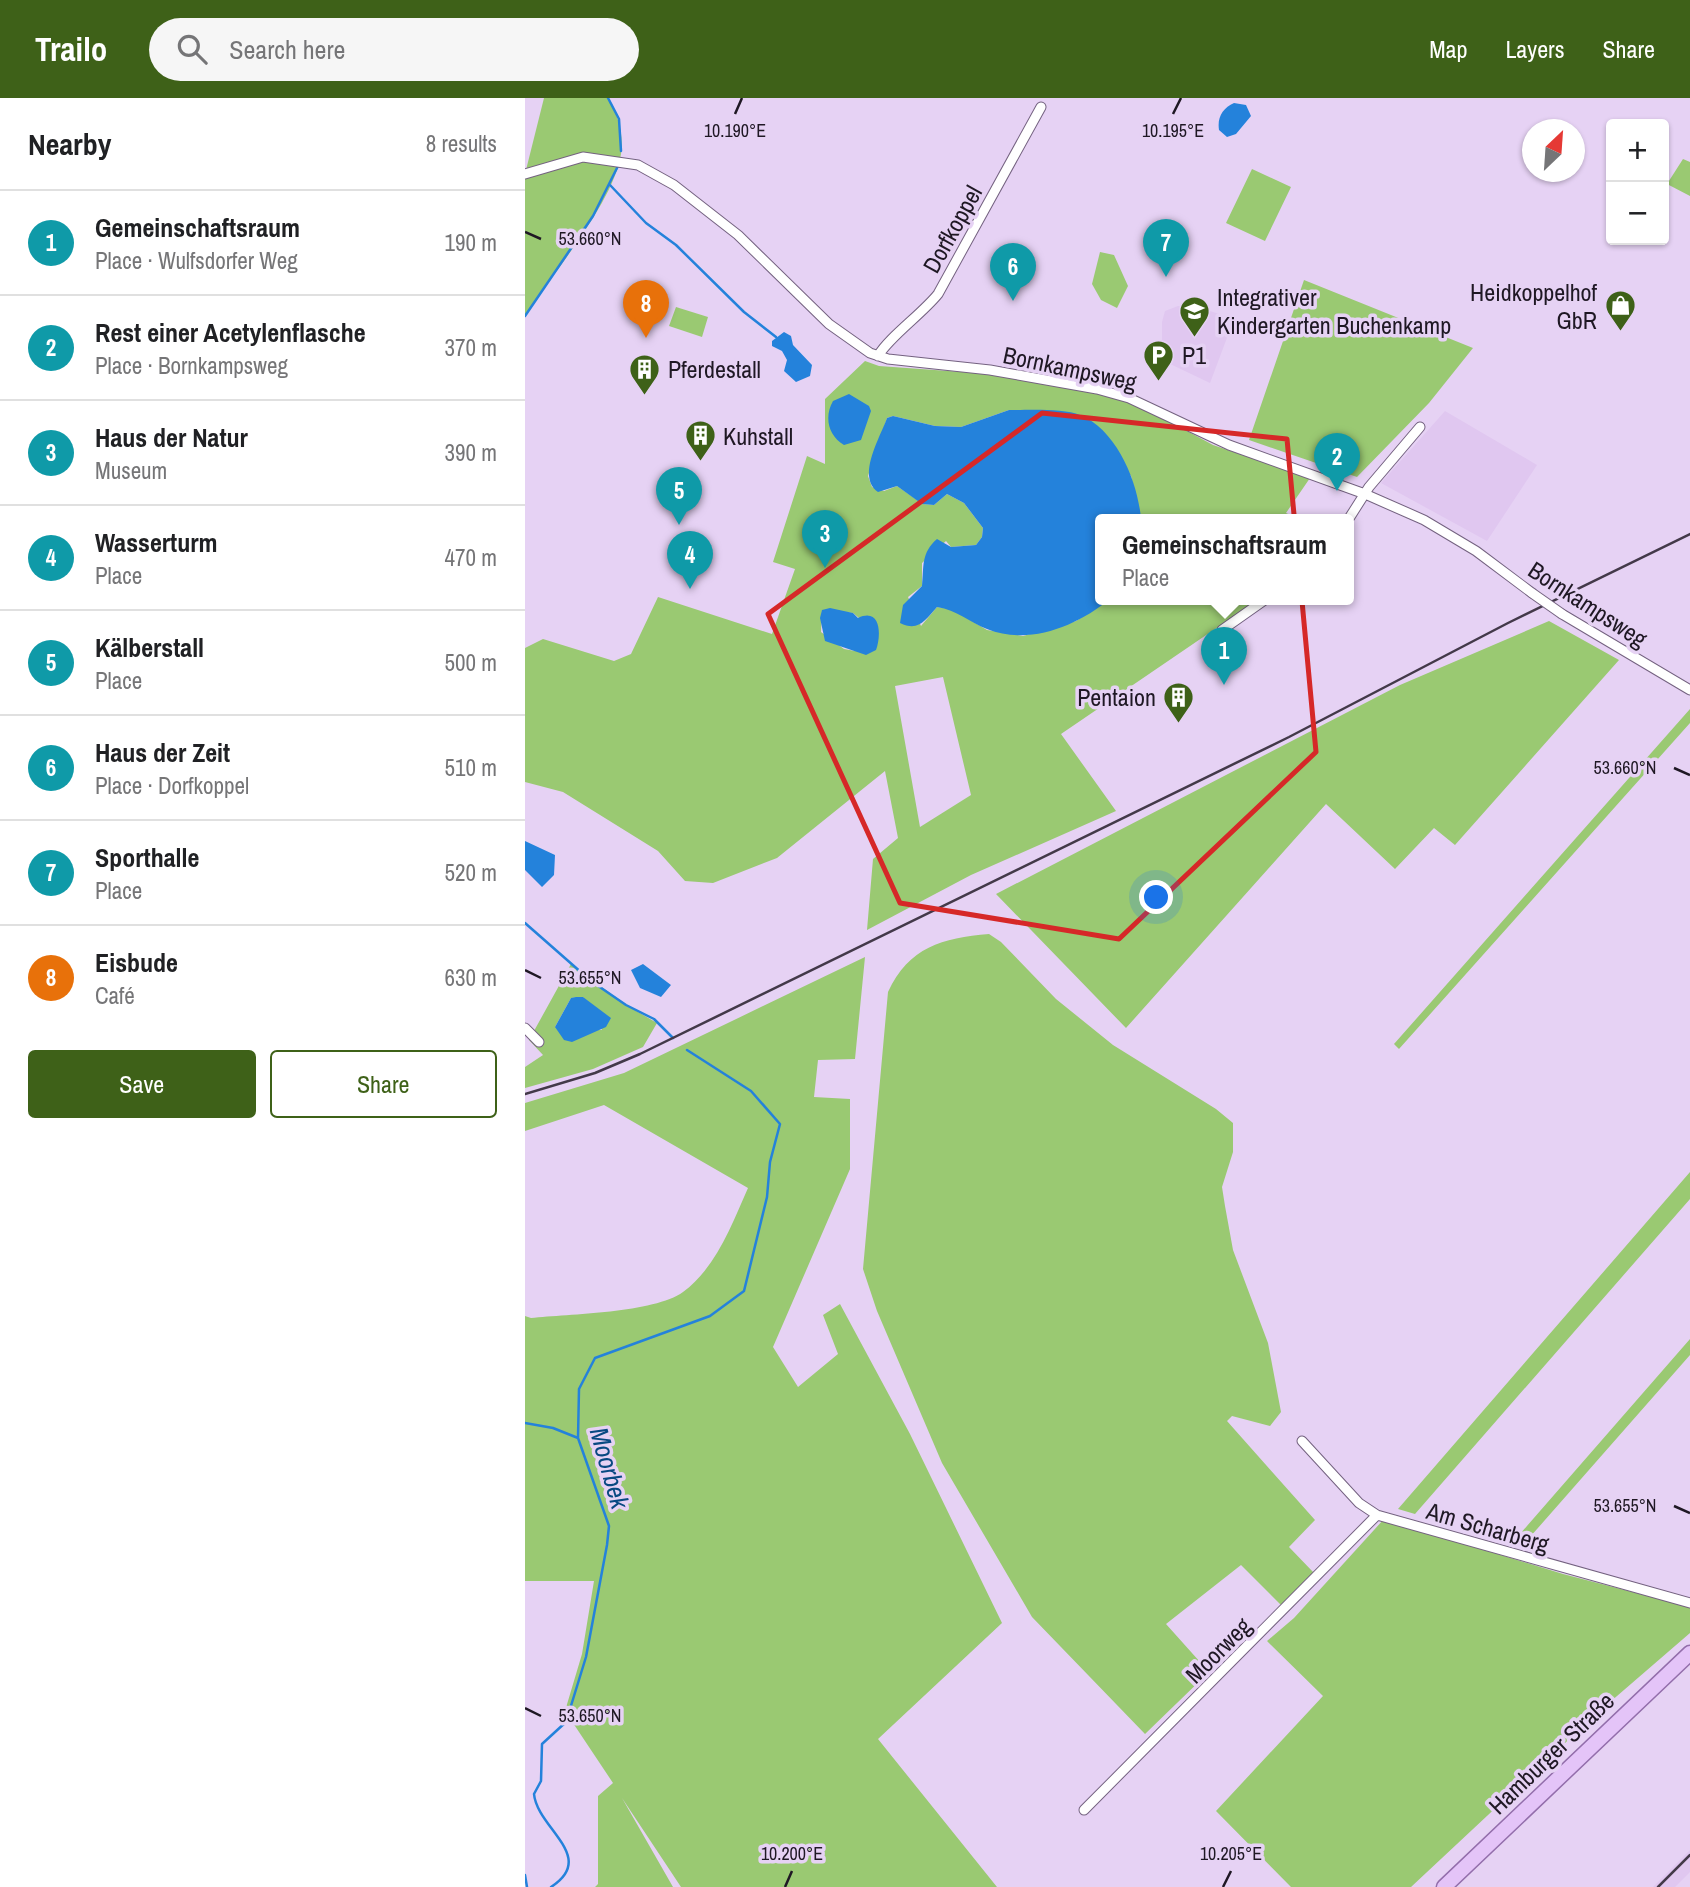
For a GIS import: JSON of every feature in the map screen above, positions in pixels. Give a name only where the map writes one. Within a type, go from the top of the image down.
[{"type":"main road","name":"Hamburger Straße","points":[[1444,1887],[1690,1653]]},
{"type":"street","name":"Dorfkoppel","points":[[878,356],[883,347],[922,313],[938,294],[1041,107]]},
{"type":"street","name":"Bornkampsweg","points":[[525,174],[583,157],[638,165],[707,209],[739,235],[829,324],[853,343],[878,356],[990,370],[1113,393],[1229,445],[1365,494],[1424,520],[1476,551],[1562,614],[1690,690]]},
{"type":"street","points":[[1352,514],[1420,427]]},
{"type":"street","points":[[1222,630],[1257,605]]},
{"type":"street","points":[[525,1028],[539,1042]]},
{"type":"street","name":"Am Scharberg","points":[[1302,1441],[1359,1503],[1377,1515],[1690,1603]]},
{"type":"street","name":"Moorweg","points":[[1084,1811],[1377,1515]]},
{"type":"highlighted area","points":[[1042,413],[1287,439],[1316,752],[1119,939],[900,903],[768,614]]},
{"type":"shaded area","name":"Integrativer Kindergarten Buchenkamp","points":[[1178,306],[1201,308],[1234,319],[1210,383],[1166,362],[1162,354],[1162,322],[1165,311]]},
{"type":"shaded area","points":[[1445,411],[1537,465],[1487,541],[1381,483]]},
{"type":"shaded area","points":[[1690,1850],[1690,1872],[1675,1887],[1653,1887]]},
{"type":"green space","points":[[544,98],[608,98],[619,125],[622,147],[616,173],[595,215],[525,316],[525,174]]},
{"type":"green space","points":[[1683,159],[1690,162],[1690,196],[1669,185]]},
{"type":"green space","points":[[1252,169],[1291,187],[1265,241],[1226,223]]},
{"type":"green space","points":[[1100,252],[1114,255],[1128,286],[1117,308],[1101,300],[1092,284]]},
{"type":"green space","points":[[1304,280],[1473,348],[1429,403],[1357,477],[1249,440]]},
{"type":"green space","points":[[676,307],[708,317],[702,337],[669,326]]},
{"type":"green space","points":[[865,361],[879,366],[990,374],[1112,396],[1141,406],[1213,445],[1310,478],[1286,513],[1288,514],[1140,514],[1131,476],[1081,415],[1009,410],[961,427],[935,426],[893,416],[887,418],[868,476],[872,487],[884,491],[897,486],[923,504],[934,505],[947,494],[964,503],[983,528],[982,537],[976,545],[951,547],[946,541],[922,563],[922,586],[908,597],[921,626],[937,607],[952,609],[987,630],[1023,636],[1076,621],[1101,605],[1250,605],[1061,734],[1116,811],[971,875],[867,930],[873,859],[898,838],[885,771],[777,858],[713,883],[685,881],[658,851],[563,792],[525,782],[525,648],[543,639],[614,661],[631,654],[658,597],[772,634],[795,569],[773,562],[807,456],[825,464],[825,399]],"holes":[[[822,610],[853,613],[859,618],[855,651],[844,649],[821,632]],[[943,677],[971,795],[920,827],[895,686]]]},
{"type":"green space","points":[[1549,621],[1619,660],[1455,845],[1434,828],[1395,869],[1326,804],[1126,1028],[996,894],[1400,685]]},
{"type":"green space","points":[[1690,709],[1690,723],[1399,1049],[1394,1044]]},
{"type":"green space","points":[[989,934],[1001,942],[1056,999],[1113,1045],[1216,1109],[1233,1123],[1233,1152],[1222,1187],[1225,1206],[1233,1250],[1268,1343],[1281,1412],[1270,1426],[1232,1416],[1227,1421],[1315,1520],[1289,1547],[1314,1573],[1282,1606],[1241,1565],[1166,1624],[1209,1672],[1145,1734],[1032,1617],[942,1463],[877,1311],[863,1269],[888,992],[906,965],[929,948],[956,938]]},
{"type":"green space","points":[[865,957],[855,1059],[818,1060],[814,1097],[850,1099],[850,1169],[773,1347],[798,1387],[838,1354],[823,1315],[840,1304],[910,1434],[1002,1623],[878,1739],[997,1887],[681,1887],[622,1798],[673,1887],[595,1887],[598,1884],[598,1796],[613,1783],[565,1711],[582,1654],[594,1581],[525,1581],[525,1316],[531,1318],[588,1314],[632,1308],[670,1299],[683,1292],[695,1282],[714,1258],[748,1188],[604,1105],[525,1131],[525,1103],[624,1073]]},
{"type":"green space","points":[[571,964],[626,1005],[657,1023],[643,1047],[593,1069],[525,1088],[525,1067],[543,1055],[529,1040]],"holes":[[[583,997],[602,1030],[555,1027],[571,998]]]},
{"type":"green space","points":[[1690,1172],[1690,1199],[1415,1514],[1398,1509]]},
{"type":"green space","points":[[1690,1339],[1690,1355],[1523,1545],[1513,1542]]},
{"type":"green space","points":[[1384,1519],[1563,1574],[1690,1607],[1690,1633],[1595,1715],[1411,1887],[1291,1887],[1216,1811],[1323,1696],[1267,1641],[1294,1618]]},
{"type":"water","points":[[1234,103],[1246,105],[1251,116],[1236,134],[1227,137],[1219,130],[1219,121],[1224,110]]},
{"type":"water","points":[[784,332],[791,336],[793,345],[812,365],[810,376],[796,382],[784,371],[787,360],[782,351],[772,346],[772,341]]},
{"type":"water","points":[[849,394],[869,406],[871,411],[861,440],[844,445],[834,436],[828,419],[833,401]]},
{"type":"water","points":[[1009,410],[1055,410],[1080,415],[1105,432],[1130,474],[1140,514],[1095,514],[1095,605],[1102,605],[1068,625],[1036,634],[1003,634],[937,607],[917,625],[900,623],[903,605],[922,586],[924,560],[932,544],[937,539],[951,547],[976,545],[982,537],[983,528],[964,503],[947,494],[934,505],[922,504],[897,486],[878,492],[869,477],[872,457],[887,418],[893,416],[935,426],[961,427]]},
{"type":"water","points":[[830,608],[853,613],[858,618],[866,616],[876,620],[879,638],[876,650],[866,655],[825,641],[820,618],[822,610]]},
{"type":"water","points":[[525,841],[555,855],[554,875],[542,887],[525,870]]},
{"type":"water","points":[[643,964],[671,985],[661,997],[640,988],[631,970]]},
{"type":"water","points":[[583,997],[611,1018],[606,1027],[572,1042],[564,1040],[555,1027],[571,998]]},
{"type":"waterway","name":"Moorbek","points":[[608,98],[619,119],[621,151]]},
{"type":"waterway","name":"Moorbek","points":[[525,316],[593,216],[619,164]]},
{"type":"waterway","points":[[610,185],[646,223],[676,245],[744,312],[776,337]]},
{"type":"waterway","name":"Moorbek","points":[[525,923],[591,981],[626,1005],[654,1019],[673,1038]]},
{"type":"waterway","name":"Moorbek","points":[[551,1887],[564,1876],[569,1865],[567,1853],[538,1807],[534,1794],[541,1781],[542,1744],[566,1722],[586,1657],[609,1526],[578,1438],[579,1389],[595,1358],[710,1316],[744,1291],[767,1197],[770,1162],[780,1124],[751,1091],[687,1050]]},
{"type":"waterway","points":[[525,1423],[553,1428],[578,1438]]},
{"type":"waterway","points":[[525,1875],[527,1887]]},
{"type":"railway","points":[[525,1094],[595,1073],[640,1054],[1289,737],[1508,623],[1690,534]]},
{"type":"railway","points":[[1658,1887],[1690,1855]]},
{"type":"place","name":"Sporthalle","points":[[1166,277]]},
{"type":"place","name":"Haus der Zeit","points":[[1013,301]]},
{"type":"place","name":"Heidkoppelhof GbR","points":[[1620,333]]},
{"type":"place","name":"Eisbude","points":[[646,338]]},
{"type":"place","name":"Integrativer Kindergarten Buchenkamp","points":[[1194,338]]},
{"type":"place","name":"P1","points":[[1159,382]]},
{"type":"place","name":"Pferdestall","points":[[645,396]]},
{"type":"place","name":"Kuhstall","points":[[700,463]]},
{"type":"place","name":"Rest einer Acetylenflasche","points":[[1337,491]]},
{"type":"place","name":"Kälberstall","points":[[679,525]]},
{"type":"place","name":"Haus der Natur","points":[[825,568]]},
{"type":"place","name":"Wasserturm","points":[[690,589]]},
{"type":"place","name":"Gemeinschaftsraum","points":[[1224,685]]},
{"type":"place","name":"Pentaion","points":[[1179,724]]}]
